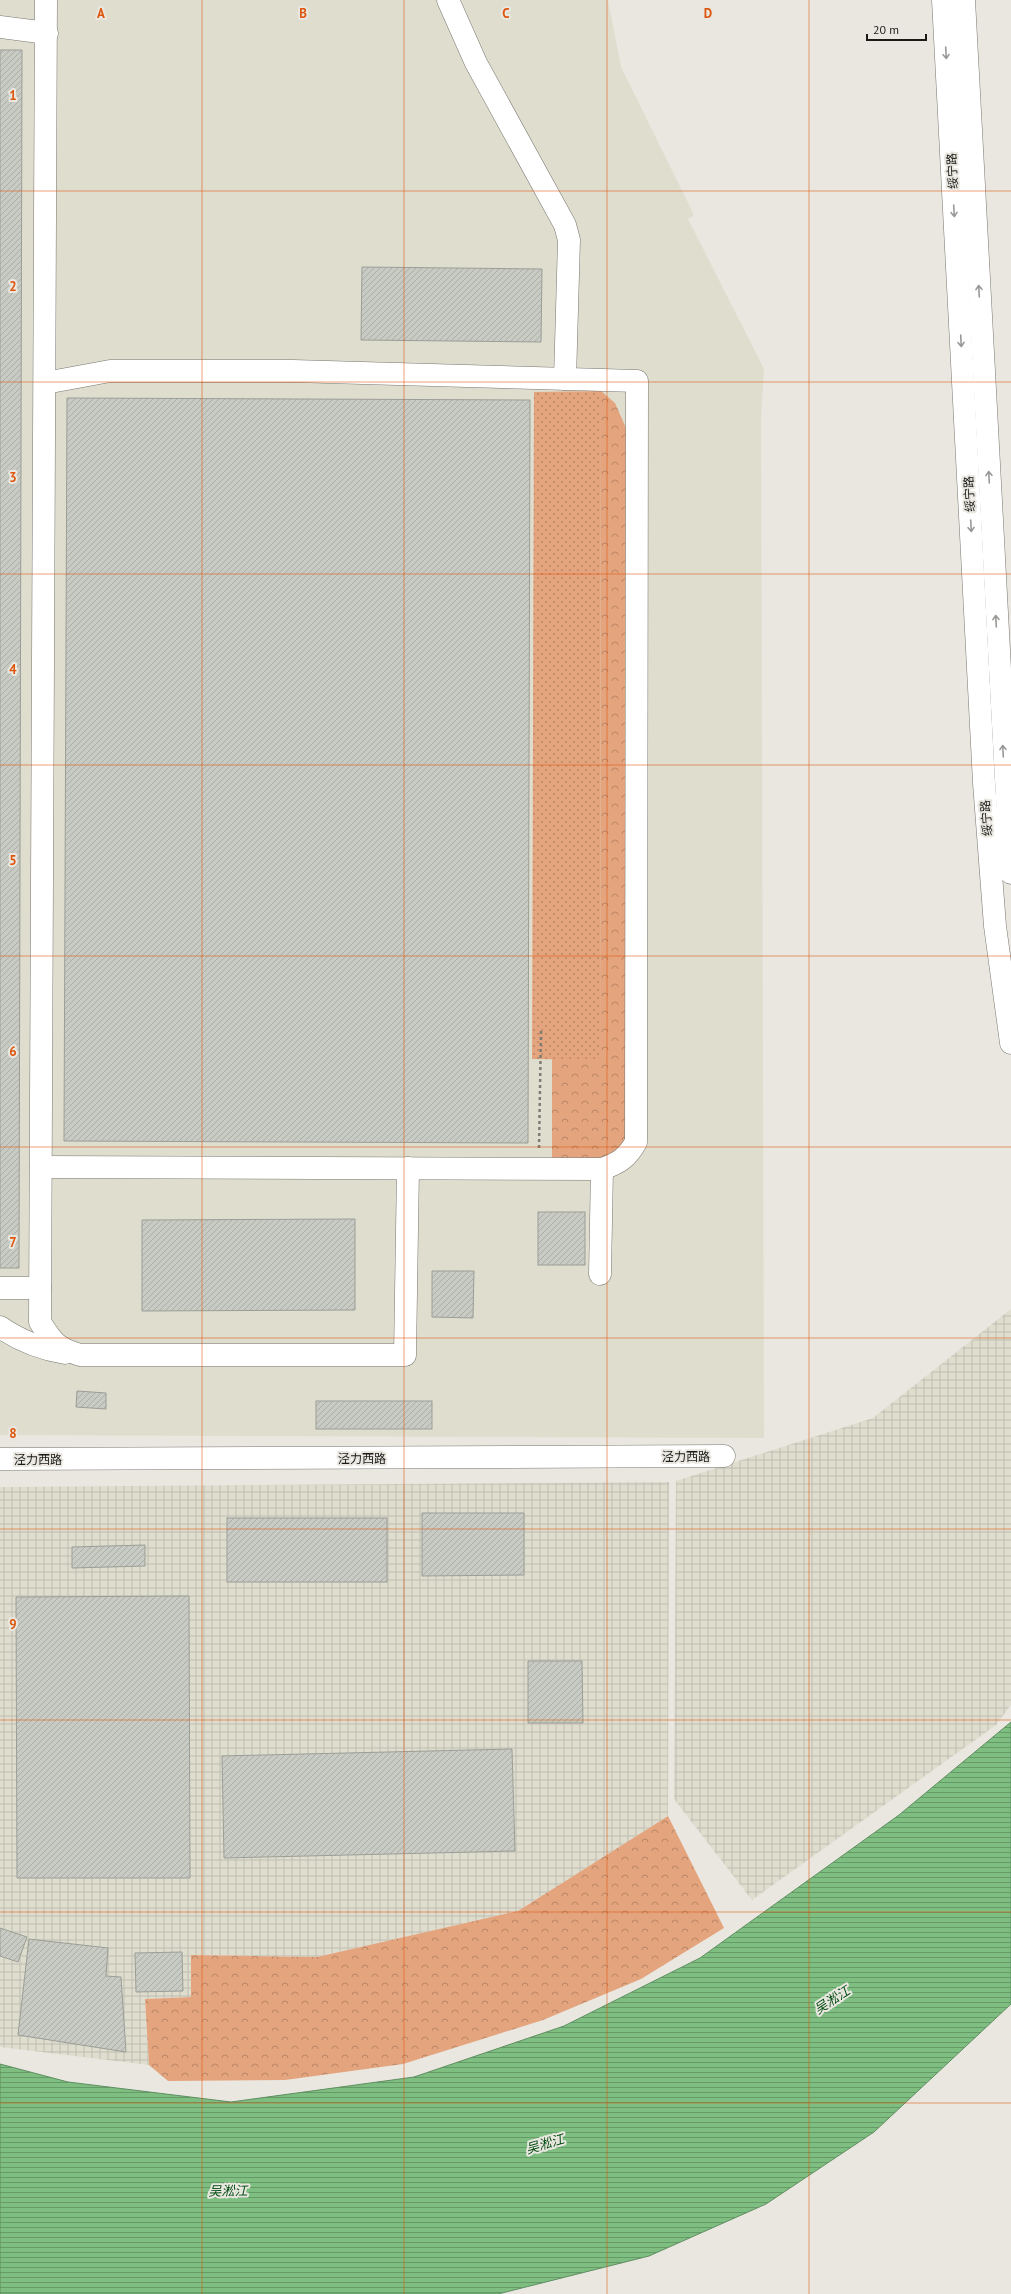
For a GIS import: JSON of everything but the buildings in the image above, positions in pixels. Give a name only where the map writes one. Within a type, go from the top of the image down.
[{"type":"main road","points":[[46,0],[40,1322],[46,1332],[62,1350],[80,1355]]},
{"type":"main road","points":[[448,0],[476,63],[565,225],[569,240],[564,379]]},
{"type":"main road","name":"绥宁路","points":[[943,0],[984,790],[994,911],[1011,1043]]},
{"type":"main road","name":"绥宁路","points":[[964,0],[1011,873]]},
{"type":"main road","points":[[0,27],[47,33]]},
{"type":"main road","points":[[41,1167],[602,1169],[619,1163],[629,1155],[636,1142],[637,381],[293,371],[110,371],[45,383]]},
{"type":"main road","points":[[0,1328],[17,1339],[41,1348],[80,1355],[405,1355],[408,1168]]},
{"type":"main road","points":[[600,1274],[602,1169]]},
{"type":"main road","points":[[0,1288],[40,1288]]},
{"type":"main road","name":"泾力西路","points":[[0,1459],[724,1456]]},
{"type":"path","points":[[538,1169],[541,1031]]},
{"type":"shaded area","points":[[0,0],[608,0],[621,67],[694,215],[688,219],[764,369],[761,419],[764,1438],[0,1435]]},
{"type":"shaded area","points":[[1011,1309],[1011,1705],[996,1725],[752,1900],[674,1799],[676,1481],[873,1418]]},
{"type":"shaded area","points":[[669,1482],[668,1816],[518,1911],[317,1957],[191,1955],[191,1997],[145,1999],[149,2065],[0,2047],[0,1487]]},
{"type":"green space","points":[[601,391],[600,1060],[532,1059],[534,392]]},
{"type":"green space","points":[[601,391],[615,403],[626,428],[625,1139],[617,1151],[605,1158],[552,1159],[552,1059],[600,1059]]},
{"type":"green space","points":[[668,1816],[724,1928],[641,1979],[543,2020],[403,2064],[285,2080],[168,2081],[149,2065],[145,1999],[191,1997],[191,1955],[317,1957],[518,1911]]},
{"type":"water","name":"吴淞江","points":[[1011,1722],[1011,2004],[874,2132],[766,2204],[649,2256],[498,2294],[0,2294],[0,2064],[68,2082],[231,2102],[414,2077],[564,2026],[700,1958],[899,1815]]}]
